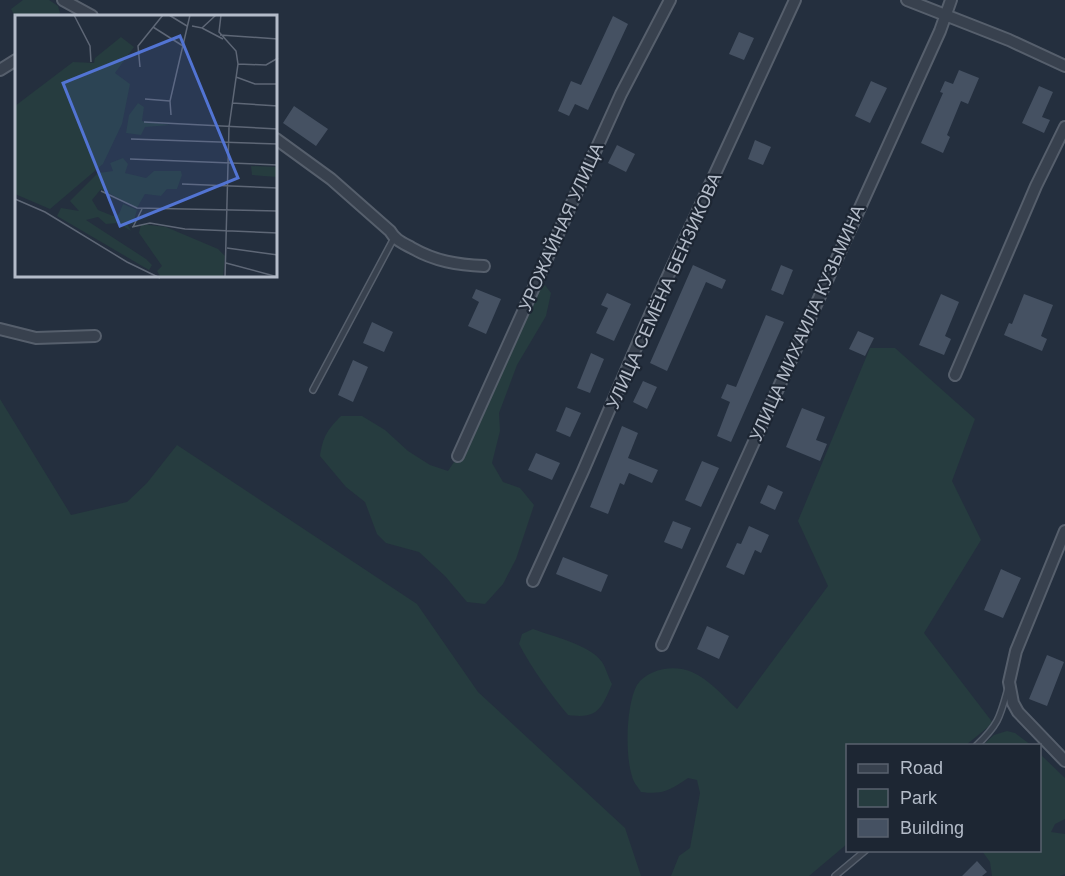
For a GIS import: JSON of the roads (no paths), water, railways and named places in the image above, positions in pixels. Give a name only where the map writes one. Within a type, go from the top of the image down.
[{"type":"street","points":[[63,0],[71,12],[87,15]]},
{"type":"street","name":"УРОЖАЙНАЯ УЛИЦА","points":[[458,456],[621,94],[670,0]]},
{"type":"street","name":"УЛИЦА СЕМЁНА БЕНЗИКОВА","points":[[533,582],[650,315],[795,0]]},
{"type":"street","points":[[907,0],[1065,66]]},
{"type":"street","name":"УЛИЦА МИХАИЛА КУЗЬМИНА","points":[[662,645],[951,0]]},
{"type":"street","points":[[0,70],[15,61]]},
{"type":"street","points":[[955,375],[1036,186],[1065,128]]},
{"type":"street","points":[[278,140],[331,179],[390,231],[394,238],[429,257],[457,265],[484,266]]},
{"type":"street","points":[[0,329],[36,338],[94,336]]},
{"type":"street","points":[[1065,531],[1016,651],[1009,682],[1013,703],[1018,712],[1065,760]]},
{"type":"lane","points":[[313,390],[394,238]]},
{"type":"lane","points":[[978,744],[995,727],[1009,682]]},
{"type":"lane","points":[[835,876],[864,852]]}]
